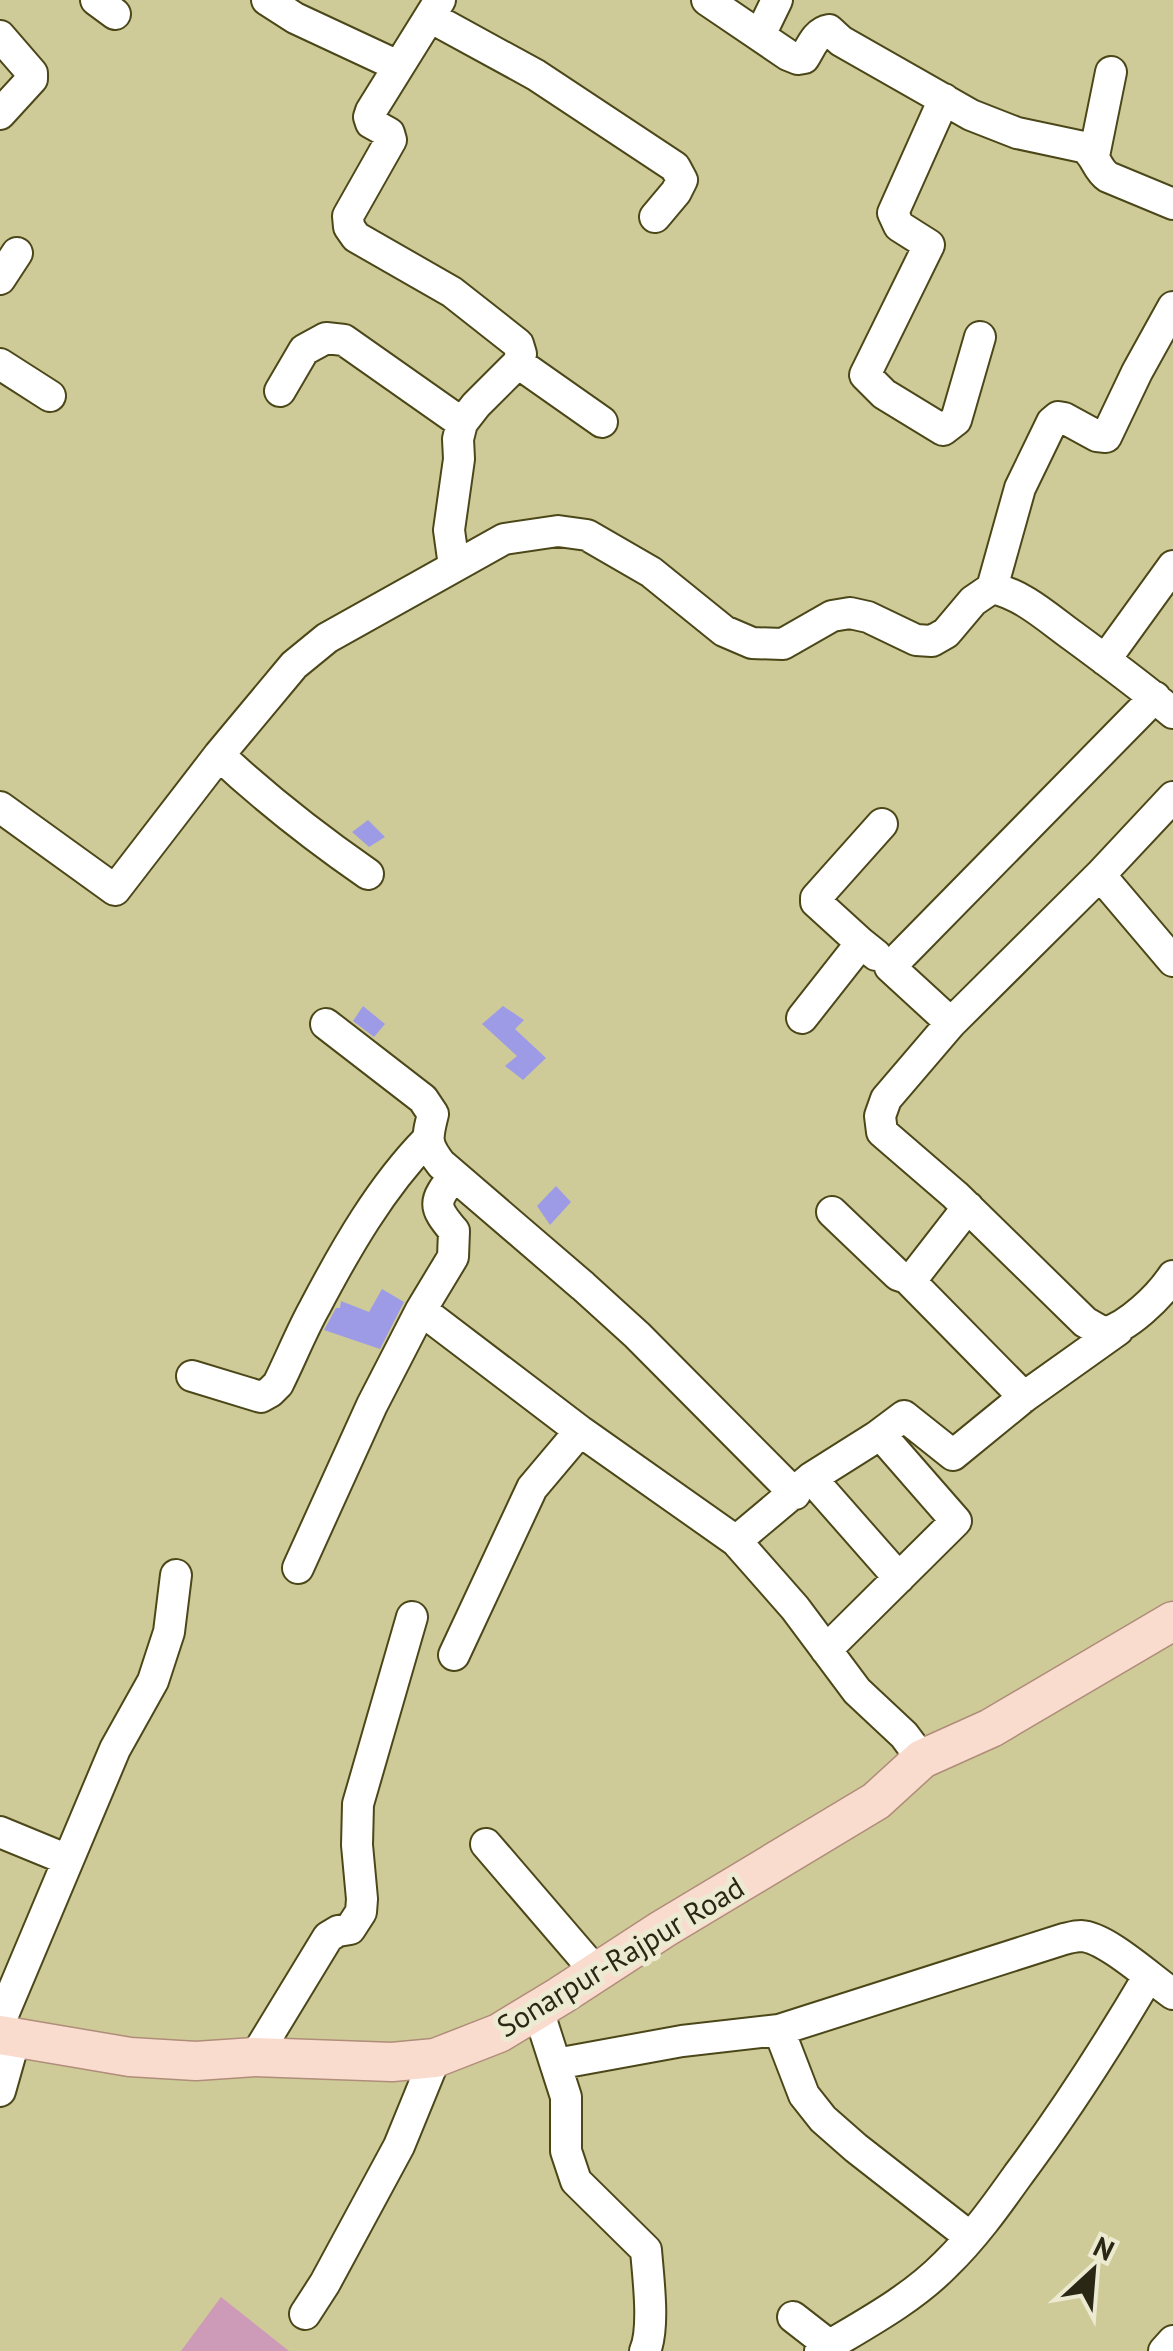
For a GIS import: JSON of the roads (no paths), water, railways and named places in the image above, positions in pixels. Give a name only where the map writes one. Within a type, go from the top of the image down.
[{"type":"main road","name":"Sonarpur-Rajpur Road","points":[[5,2031],[130,2057],[392,2062],[435,2058],[499,2033],[538,2010],[876,1800],[922,1759],[991,1728],[1173,1621]]},
{"type":"street","points":[[267,0],[295,18],[398,66]]},
{"type":"street","points":[[707,0],[798,59],[804,58],[817,36],[829,30],[841,41],[993,124],[1083,147],[1108,177],[1173,204]]},
{"type":"street","points":[[760,35],[776,0]]},
{"type":"street","points":[[454,566],[449,530],[462,422],[518,363],[518,344],[452,292],[356,237],[348,216],[391,140],[390,133],[371,123],[369,117],[435,8],[675,167],[682,180],[656,217]]},
{"type":"street","points":[[0,36],[32,74],[32,79],[0,114]]},
{"type":"street","points":[[1094,156],[1112,72]]},
{"type":"street","points":[[944,99],[894,212],[898,226],[928,245],[866,374],[884,394],[943,430],[956,420],[980,337]]},
{"type":"street","points":[[0,279],[17,253]]},
{"type":"street","points":[[0,807],[115,890],[294,665],[327,638],[504,538],[558,531],[588,536],[652,572],[724,630],[752,642],[783,644],[832,616],[850,613],[868,617],[916,640],[932,640],[946,633],[973,602],[992,588],[1020,488],[1052,422],[1064,418],[1096,436],[1106,437],[1136,372],[1173,308]]},
{"type":"street","points":[[280,391],[304,350],[326,338],[344,340],[462,422]]},
{"type":"street","points":[[518,363],[602,422]]},
{"type":"street","points":[[0,364],[50,396]]},
{"type":"street","points":[[1105,660],[1173,566]]},
{"type":"street","points":[[890,967],[1164,705],[1029,604],[992,588]]},
{"type":"street","points":[[219,755],[368,874]]},
{"type":"street","points":[[1118,1330],[1104,1333],[1084,1322],[928,1169],[882,1132],[880,1116],[886,1099],[951,1023],[1168,812]]},
{"type":"street","points":[[882,824],[816,902],[951,1023]]},
{"type":"street","points":[[1100,875],[1173,961]]},
{"type":"street","points":[[802,1018],[861,943]]},
{"type":"street","points":[[192,1376],[262,1397],[278,1384],[314,1309],[360,1228],[402,1164],[426,1140],[433,1114],[423,1100],[326,1024]]},
{"type":"street","points":[[426,1140],[432,1153],[454,1176],[583,1286],[899,1578]]},
{"type":"street","points":[[298,1568],[372,1405],[420,1310],[453,1256],[454,1231],[436,1206],[454,1176]]},
{"type":"street","points":[[908,1278],[916,1274],[968,1207]]},
{"type":"street","points":[[832,1212],[898,1275],[908,1278],[1024,1396]]},
{"type":"street","points":[[736,1541],[803,1486],[904,1416],[953,1455],[1024,1396],[1118,1330],[1173,1276]]},
{"type":"street","points":[[420,1310],[580,1431],[736,1541],[795,1608],[857,1692],[904,1735],[922,1759]]},
{"type":"street","points":[[454,1655],[532,1488],[580,1431]]},
{"type":"street","points":[[826,1650],[956,1520],[880,1434]]},
{"type":"street","points":[[0,2091],[5,2031],[68,1860],[115,1749],[153,1681],[169,1632],[176,1575]]},
{"type":"street","points":[[255,2057],[328,1936],[350,1929],[361,1912],[358,1804],[412,1617]]},
{"type":"street","points":[[0,1832],[68,1860]]},
{"type":"street","points":[[486,1844],[596,1972]]},
{"type":"street","points":[[556,2064],[682,2041],[779,2030],[1080,1936],[1097,1940],[1115,1951],[1160,1986],[1109,2043],[1052,2130],[945,2266],[917,2289],[825,2348],[794,2316]]},
{"type":"street","points":[[538,2010],[566,2097],[566,2152],[576,2181],[646,2250],[649,2294],[648,2343],[644,2351]]},
{"type":"street","points":[[779,2030],[804,2095],[823,2119],[970,2237]]},
{"type":"street","points":[[305,2314],[400,2146],[435,2058]]},
{"type":"street","points":[[1164,2351],[1173,2341]]}]
